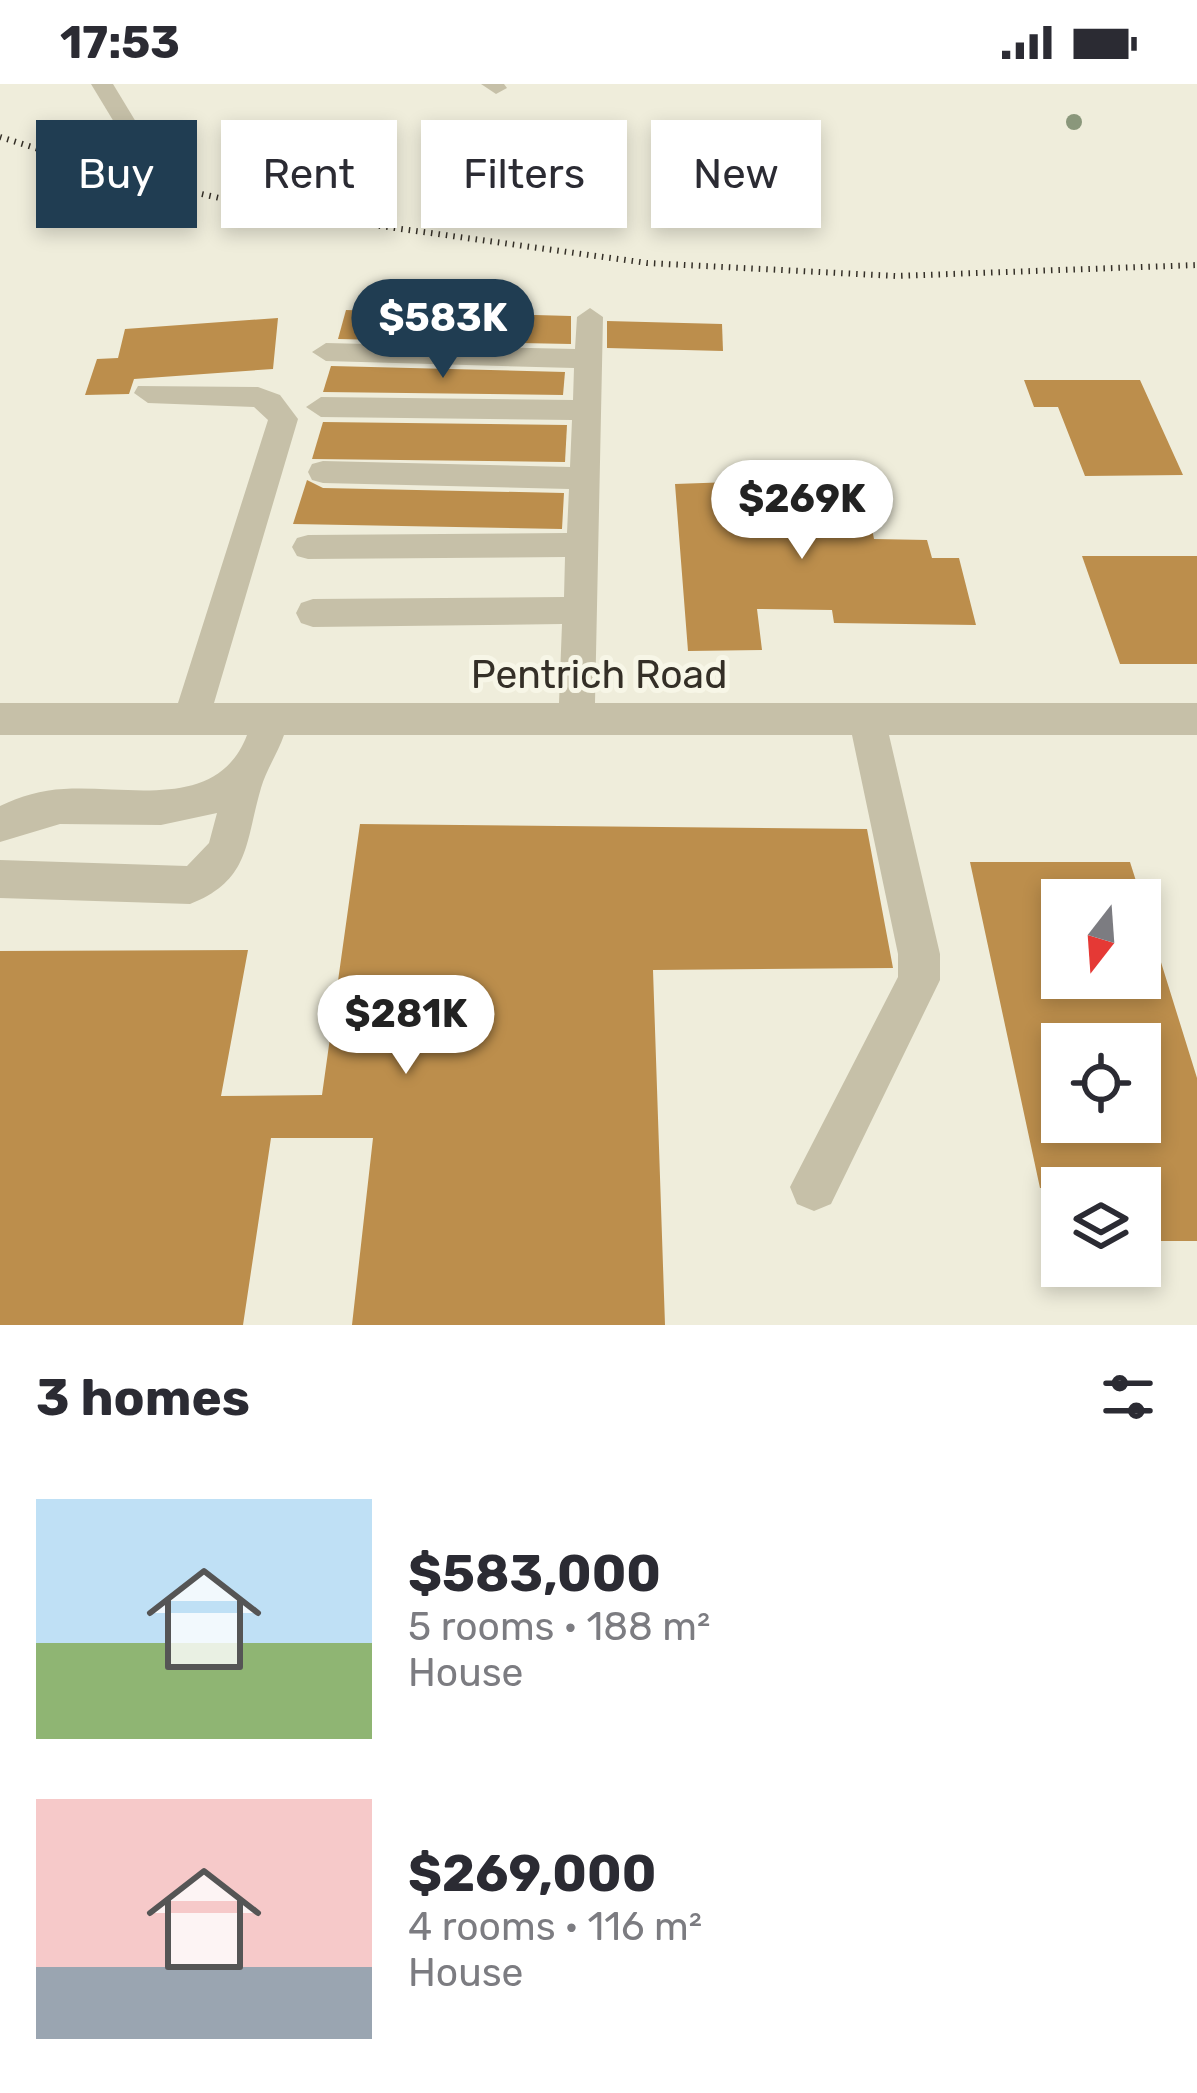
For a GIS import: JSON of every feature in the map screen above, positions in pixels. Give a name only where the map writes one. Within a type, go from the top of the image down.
[{"type":"street","points":[[102,84],[123,120]]},
{"type":"street","points":[[576,722],[590,317]]},
{"type":"street","points":[[326,352],[589,359]]},
{"type":"street","points":[[148,393],[258,398],[270,403],[283,419],[192,718]]},
{"type":"street","points":[[321,407],[587,410]]},
{"type":"street","points":[[323,472],[584,478]]},
{"type":"street","points":[[308,547],[582,545]]},
{"type":"street","points":[[313,613],[580,610]]},
{"type":"street","points":[[0,879],[190,885],[203,880],[226,855],[244,778],[272,717]]},
{"type":"street","points":[[814,1187],[919,980],[919,954],[867,718]]},
{"type":"street","name":"Pentrich Road","points":[[0,719],[1197,719]]},
{"type":"street","points":[[0,824],[47,806],[180,806],[211,799],[244,778]]},
{"type":"building","points":[[346,310],[571,316],[571,344],[338,339]]},
{"type":"building","points":[[278,318],[273,369],[134,379],[129,394],[85,395],[97,359],[118,358],[125,329]]},
{"type":"building","points":[[607,321],[722,324],[723,351],[607,348]]},
{"type":"building","points":[[331,366],[565,372],[563,395],[323,392]]},
{"type":"building","points":[[1024,380],[1140,380],[1183,475],[1085,476],[1058,407],[1034,407]]},
{"type":"building","points":[[323,422],[567,425],[565,462],[312,459]]},
{"type":"building","points":[[307,480],[323,488],[564,493],[562,529],[293,524]]},
{"type":"building","points":[[863,482],[874,539],[927,540],[932,558],[959,558],[976,625],[834,623],[832,610],[757,609],[762,650],[688,651],[675,484]]},
{"type":"building","points":[[1082,556],[1197,556],[1197,664],[1120,664]]},
{"type":"building","points":[[360,824],[867,829],[893,968],[653,970],[665,1325],[352,1325],[373,1138],[271,1138],[243,1325],[0,1325],[0,951],[248,950],[221,1096],[322,1095]]},
{"type":"building","points":[[970,862],[1130,862],[1135,879],[1041,879],[1041,999],[1161,999],[1161,962],[1197,1078],[1197,1241],[1161,1241],[1161,1167],[1041,1167],[1041,1188]]},
{"type":"railway","points":[[0,137],[135,179],[286,213],[647,263],[896,276],[1197,265]]}]
